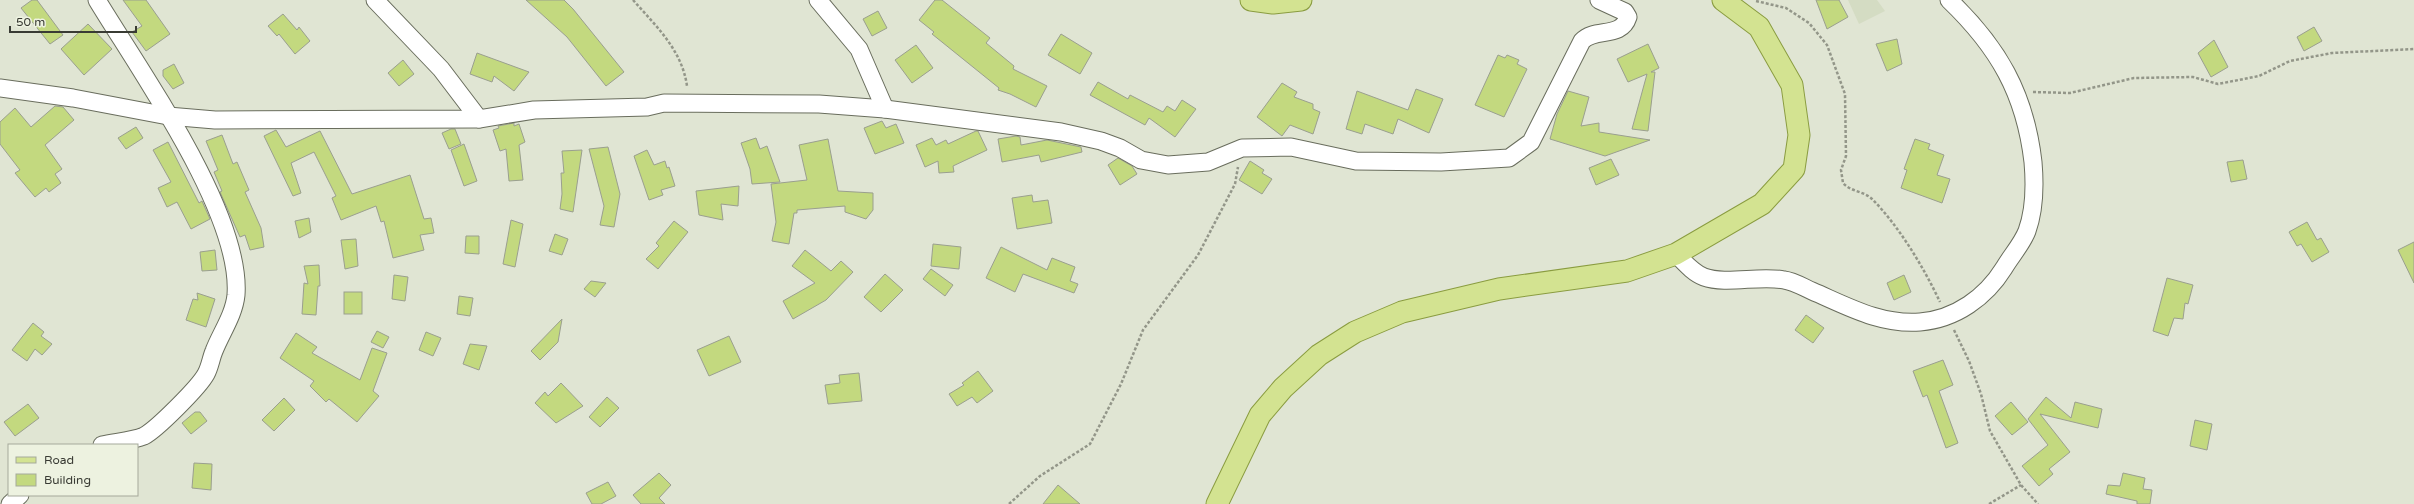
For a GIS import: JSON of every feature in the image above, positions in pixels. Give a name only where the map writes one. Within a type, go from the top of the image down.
[{"type":"main road","points":[[1250,0],[1273,3],[1301,0]]},
{"type":"main road","points":[[1217,504],[1260,415],[1283,388],[1319,355],[1355,332],[1402,312],[1499,289],[1627,271],[1676,254],[1762,204],[1794,169],[1799,135],[1792,85],[1759,27],[1723,0]]},
{"type":"street","points":[[97,0],[168,116],[203,180],[222,221],[236,268],[236,297],[233,310],[214,350],[206,375],[160,422],[143,436],[107,444]]},
{"type":"street","points":[[375,0],[441,69],[479,120]]},
{"type":"street","points":[[818,0],[859,49],[885,109]]},
{"type":"street","points":[[0,88],[73,98],[168,116],[238,120],[479,120],[534,110],[647,107],[664,103],[819,104],[885,109],[1061,132],[1101,140],[1120,148],[1132,156],[1160,165],[1208,162],[1242,148],[1291,147],[1356,161],[1441,162],[1509,158],[1531,142],[1582,41],[1592,34],[1615,31],[1626,24],[1628,18],[1625,12],[1599,0]]},
{"type":"street","points":[[1676,254],[1696,273],[1705,277],[1721,281],[1743,278],[1785,280],[1850,309],[1883,319],[1920,322],[1947,315],[1977,301],[1994,283],[2027,232],[2034,203],[2034,177],[2029,130],[2016,89],[1993,49],[1975,25],[1949,0]]},
{"type":"street","points":[[10,504],[19,496]]},
{"type":"path","points":[[633,0],[669,40],[685,70],[690,103]]},
{"type":"path","points":[[1750,0],[1786,8],[1809,23],[1827,45],[1845,94],[1846,156],[1841,170],[1843,183],[1854,191],[1869,197],[1887,216],[1930,280],[1969,361],[1979,387],[1990,431],[2021,485],[2038,504]]},
{"type":"path","points":[[2016,89],[2070,94],[2134,78],[2193,77],[2218,84],[2259,76],[2290,61],[2332,53],[2414,49]]},
{"type":"path","points":[[1009,504],[1040,476],[1090,444],[1121,384],[1143,330],[1198,255],[1217,220],[1234,184],[1242,148]]},
{"type":"path","points":[[1989,504],[2021,485]]},
{"type":"shaded area","points":[[1848,0],[1877,0],[1885,11],[1859,24]]},
{"type":"building","points":[[32,0],[37,0],[63,35],[50,44],[21,8]]},
{"type":"building","points":[[123,0],[146,0],[170,34],[146,51],[132,32],[142,26]]},
{"type":"building","points":[[526,0],[564,0],[624,72],[606,86],[567,37]]},
{"type":"building","points":[[935,0],[942,0],[990,38],[986,43],[1014,66],[1013,69],[1047,86],[1036,107],[1010,94],[998,90],[999,88],[932,34],[934,32],[919,20]]},
{"type":"building","points":[[1816,0],[1839,0],[1848,17],[1827,29]]},
{"type":"building","points":[[878,11],[887,28],[872,36],[863,19]]},
{"type":"building","points":[[283,14],[297,30],[299,27],[310,41],[295,54],[279,34],[277,36],[268,26]]},
{"type":"building","points":[[88,24],[112,49],[84,75],[61,49]]},
{"type":"building","points":[[2314,27],[2322,41],[2304,51],[2297,37]]},
{"type":"building","points":[[1061,34],[1092,53],[1080,74],[1048,55]]},
{"type":"building","points":[[1897,39],[1902,64],[1887,71],[1876,44]]},
{"type":"building","points":[[2214,40],[2228,67],[2211,77],[2198,53]]},
{"type":"building","points":[[1648,44],[1659,68],[1651,72],[1655,72],[1648,131],[1632,129],[1647,74],[1628,82],[1617,59]]},
{"type":"building","points":[[916,45],[933,68],[912,83],[895,60]]},
{"type":"building","points":[[477,53],[529,72],[514,91],[494,76],[492,82],[470,74]]},
{"type":"building","points":[[1498,55],[1505,58],[1507,55],[1519,60],[1517,64],[1527,69],[1504,117],[1475,105]]},
{"type":"building","points":[[403,60],[414,74],[399,86],[388,73]]},
{"type":"building","points":[[174,64],[184,83],[173,89],[163,76],[163,70]]},
{"type":"building","points":[[1098,82],[1128,99],[1130,95],[1163,112],[1167,106],[1175,111],[1182,100],[1196,109],[1175,137],[1149,118],[1145,125],[1090,95]]},
{"type":"building","points":[[1282,83],[1297,92],[1294,97],[1313,104],[1313,109],[1320,112],[1313,134],[1290,125],[1282,136],[1257,117]]},
{"type":"building","points":[[1416,89],[1443,99],[1429,133],[1398,119],[1393,134],[1365,124],[1362,134],[1346,129],[1357,91],[1408,110]]},
{"type":"building","points":[[1568,91],[1589,97],[1581,126],[1599,123],[1599,132],[1650,140],[1605,156],[1550,139],[1557,114]]},
{"type":"building","points":[[55,106],[63,107],[74,120],[45,145],[62,169],[55,174],[61,183],[49,192],[46,188],[35,197],[15,173],[20,170],[0,144],[0,122],[15,108],[31,127]]},
{"type":"building","points":[[882,121],[886,128],[896,124],[904,143],[875,154],[864,128]]},
{"type":"building","points":[[514,123],[514,126],[519,124],[525,142],[519,145],[523,180],[509,181],[506,149],[500,151],[493,130],[499,128],[498,126]]},
{"type":"building","points":[[136,127],[143,138],[126,149],[118,138]]},
{"type":"building","points":[[455,129],[461,144],[449,149],[442,133]]},
{"type":"building","points":[[276,130],[286,147],[320,131],[352,194],[410,175],[424,219],[431,218],[434,233],[420,235],[424,250],[393,258],[384,221],[381,222],[376,206],[341,220],[332,198],[336,196],[314,152],[291,163],[301,193],[293,196],[264,136]]},
{"type":"building","points":[[978,131],[987,150],[953,166],[954,172],[939,173],[938,161],[925,167],[916,145],[932,138],[936,145],[946,140],[948,144]]},
{"type":"building","points":[[222,135],[233,164],[237,162],[249,190],[245,192],[261,228],[264,247],[250,250],[245,235],[240,237],[220,192],[222,191],[214,172],[218,170],[206,141]]},
{"type":"building","points":[[1016,136],[1020,137],[1021,145],[1047,140],[1081,147],[1082,152],[1041,162],[1039,155],[1002,162],[998,139]]},
{"type":"building","points":[[756,138],[760,149],[767,146],[780,182],[752,184],[750,169],[741,143]]},
{"type":"building","points":[[828,139],[838,191],[873,193],[873,210],[866,219],[845,212],[845,206],[797,210],[797,213],[794,213],[789,244],[772,241],[776,222],[771,184],[807,180],[799,145]]},
{"type":"building","points":[[1915,139],[1930,144],[1928,149],[1944,155],[1937,175],[1950,179],[1942,203],[1901,188],[1907,170],[1904,169]]},
{"type":"building","points":[[168,142],[199,203],[202,201],[210,219],[191,229],[177,202],[167,207],[158,188],[171,182],[153,150]]},
{"type":"building","points":[[464,144],[477,181],[464,186],[451,150]]},
{"type":"building","points":[[608,147],[620,194],[614,227],[600,225],[604,206],[589,149]]},
{"type":"building","points":[[582,150],[573,212],[560,209],[562,194],[561,173],[564,173],[562,151]]},
{"type":"building","points":[[647,150],[654,165],[665,161],[667,168],[669,167],[675,186],[661,190],[663,195],[649,200],[634,156]]},
{"type":"building","points":[[1118,158],[1132,166],[1137,174],[1120,185],[1108,165]]},
{"type":"building","points":[[1611,159],[1619,175],[1596,185],[1589,168]]},
{"type":"building","points":[[2243,160],[2247,179],[2231,182],[2227,162]]},
{"type":"building","points":[[1250,161],[1264,170],[1262,173],[1272,179],[1262,194],[1239,180]]},
{"type":"building","points":[[739,186],[738,206],[721,204],[723,220],[699,215],[696,191]]},
{"type":"building","points":[[1032,195],[1033,202],[1048,200],[1052,223],[1017,229],[1012,198]]},
{"type":"building","points":[[309,218],[311,232],[299,238],[295,221]]},
{"type":"building","points":[[511,220],[523,224],[515,267],[503,264]]},
{"type":"building","points":[[674,221],[688,232],[658,269],[646,259],[659,246],[656,243]]},
{"type":"building","points":[[2307,222],[2317,240],[2321,238],[2329,252],[2312,262],[2301,244],[2297,246],[2289,232]]},
{"type":"building","points":[[555,234],[568,239],[562,255],[549,251]]},
{"type":"building","points":[[466,236],[479,236],[479,254],[465,253]]},
{"type":"building","points":[[356,239],[358,266],[345,269],[341,240]]},
{"type":"building","points":[[2414,242],[2414,283],[2398,250]]},
{"type":"building","points":[[933,244],[961,247],[959,269],[931,266]]},
{"type":"building","points":[[1001,247],[1047,270],[1052,258],[1075,267],[1070,281],[1078,284],[1074,293],[1023,274],[1015,292],[986,278]]},
{"type":"building","points":[[215,250],[217,270],[202,271],[200,252]]},
{"type":"building","points":[[805,250],[831,271],[841,261],[853,272],[826,300],[793,319],[783,301],[815,283],[792,266]]},
{"type":"building","points":[[319,265],[320,286],[318,286],[316,315],[302,314],[304,283],[308,284],[304,266]]},
{"type":"building","points":[[931,269],[953,285],[945,296],[923,279]]},
{"type":"building","points":[[885,274],[903,290],[881,312],[864,297]]},
{"type":"building","points":[[394,275],[408,277],[405,301],[392,299]]},
{"type":"building","points":[[1904,275],[1911,292],[1894,300],[1887,283]]},
{"type":"building","points":[[2167,278],[2193,285],[2188,304],[2185,303],[2183,319],[2174,318],[2168,336],[2153,331]]},
{"type":"building","points":[[591,281],[606,283],[595,297],[584,289]]},
{"type":"building","points":[[344,292],[362,292],[362,314],[344,314]]},
{"type":"building","points":[[197,293],[215,299],[206,327],[186,320],[193,299],[198,300]]},
{"type":"building","points":[[459,296],[473,298],[470,316],[457,314]]},
{"type":"building","points":[[1806,315],[1824,328],[1813,343],[1795,330]]},
{"type":"building","points":[[562,319],[558,342],[540,360],[531,351]]},
{"type":"building","points":[[33,323],[44,332],[41,336],[52,344],[42,355],[35,349],[27,361],[12,350]]},
{"type":"building","points":[[377,331],[389,337],[383,348],[371,342]]},
{"type":"building","points":[[426,332],[441,338],[433,356],[419,350]]},
{"type":"building","points":[[296,333],[317,347],[312,353],[360,380],[372,348],[387,353],[373,391],[379,396],[357,422],[329,399],[326,402],[310,386],[314,381],[280,358]]},
{"type":"building","points":[[729,336],[741,362],[709,376],[697,350]]},
{"type":"building","points":[[470,344],[487,346],[479,370],[463,364]]},
{"type":"building","points":[[1943,360],[1953,385],[1939,391],[1958,443],[1946,448],[1927,395],[1923,397],[1913,371]]},
{"type":"building","points":[[978,371],[993,391],[977,403],[972,397],[957,406],[949,394],[964,385],[962,383]]},
{"type":"building","points":[[859,373],[862,401],[828,404],[825,385],[840,383],[839,375]]},
{"type":"building","points":[[561,383],[583,406],[556,423],[535,403],[545,392],[548,396]]},
{"type":"building","points":[[607,397],[619,408],[600,427],[589,417]]},
{"type":"building","points":[[2046,397],[2071,418],[2075,402],[2102,409],[2098,428],[2040,414],[2070,452],[2049,469],[2053,474],[2039,486],[2022,466],[2048,445],[2028,419]]},
{"type":"building","points":[[284,398],[295,410],[274,431],[262,420]]},
{"type":"building","points":[[2011,402],[2028,422],[2012,435],[1995,416]]},
{"type":"building","points":[[28,404],[39,418],[15,436],[4,422]]},
{"type":"building","points":[[195,412],[200,412],[207,421],[191,434],[182,423]]},
{"type":"building","points":[[2195,420],[2212,424],[2207,450],[2190,446]]},
{"type":"building","points":[[194,463],[212,464],[211,490],[192,488]]},
{"type":"building","points":[[659,473],[671,485],[659,498],[665,504],[641,504],[633,495]]},
{"type":"building","points":[[2123,473],[2145,478],[2143,489],[2152,490],[2150,504],[2137,504],[2137,501],[2106,494],[2108,485],[2120,486]]},
{"type":"building","points":[[608,482],[616,496],[601,504],[592,504],[586,493]]},
{"type":"building","points":[[1058,485],[1080,504],[1043,504]]}]
